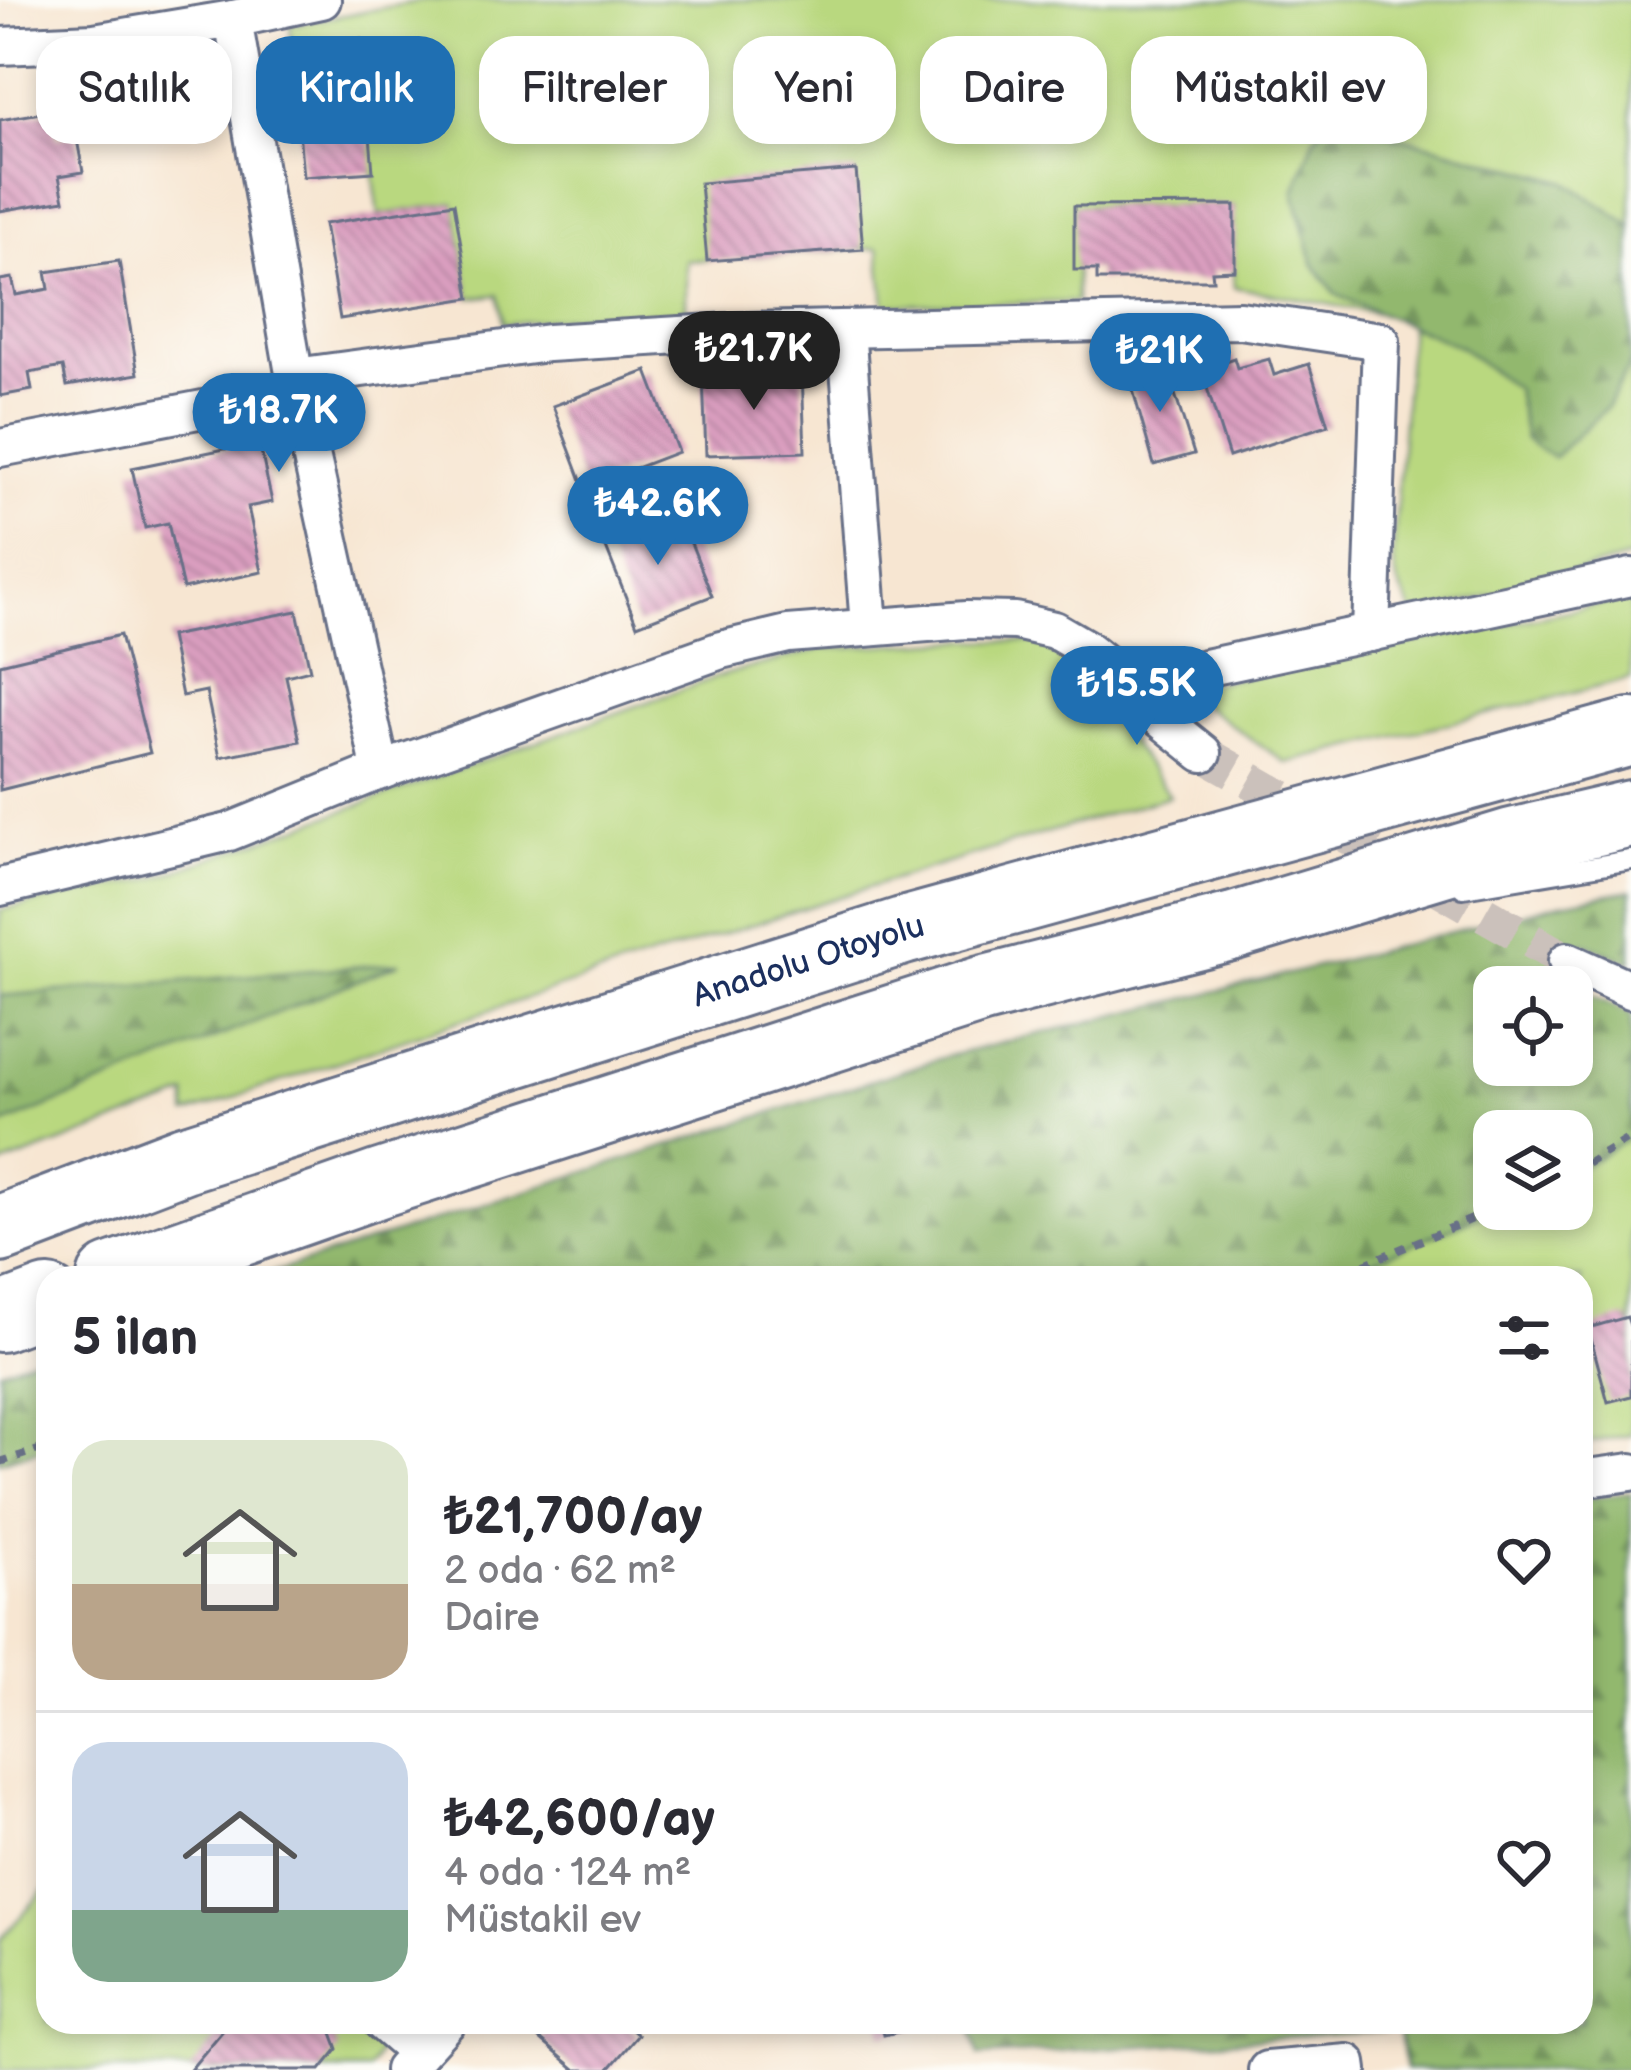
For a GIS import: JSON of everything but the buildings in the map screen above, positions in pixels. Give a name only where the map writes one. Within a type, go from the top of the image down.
[{"type":"highway","name":"Anadolu Otoyolu","points":[[0,1229],[184,1159],[903,931],[1631,732]]},
{"type":"highway","points":[[145,1266],[681,1084],[982,990],[1234,926],[1512,842],[1631,814]]},
{"type":"highway","points":[[0,1318],[36,1304]]},
{"type":"street","points":[[0,46],[94,42],[322,0]]},
{"type":"street","points":[[233,19],[296,384],[381,770]]},
{"type":"street","points":[[0,448],[296,384],[625,336],[1240,320],[1382,341],[1371,633]]},
{"type":"street","points":[[845,329],[869,626]]},
{"type":"street","points":[[1130,684],[1631,577]]},
{"type":"street","points":[[0,887],[229,832],[381,770],[721,650],[788,634],[1015,621],[1054,630],[1130,684],[1155,715],[1203,752]]},
{"type":"street","points":[[1567,961],[1631,990]]},
{"type":"street","points":[[1593,1477],[1631,1472]]},
{"type":"street","points":[[391,2034],[411,2062],[436,2034]]},
{"type":"street","points":[[1267,2070],[1348,2063],[1349,2070]]},
{"type":"lane","points":[[1444,891],[1631,860]]},
{"type":"lane","points":[[1234,926],[1397,899]]},
{"type":"path","points":[[1593,1161],[1631,1138]]},
{"type":"path","points":[[1360,1266],[1473,1219]]},
{"type":"path","points":[[0,1462],[36,1451]]},
{"type":"green space","points":[[426,0],[1631,0],[1631,225],[1566,182],[1427,144],[1427,36],[1131,36],[1131,144],[1312,144],[1294,192],[1314,265],[1337,295],[1382,314],[1234,287],[1234,206],[1075,206],[1076,302],[885,305],[879,248],[686,261],[686,313],[594,314],[503,324],[498,295],[470,298],[454,203],[379,215],[373,172],[363,144],[455,144],[455,36],[291,36],[290,25]]},
{"type":"green space","points":[[1312,144],[1427,144],[1566,182],[1631,225],[1631,362],[1608,406],[1553,458],[1525,439],[1516,389],[1459,346],[1337,295],[1314,265],[1294,192]]},
{"type":"green space","points":[[1410,326],[1459,346],[1516,389],[1525,439],[1608,406],[1631,362],[1631,557],[1415,616],[1397,582],[1393,558]]},
{"type":"green space","points":[[1631,598],[1631,679],[1286,763],[1194,699],[1199,686]]},
{"type":"green space","points":[[966,640],[1034,642],[1065,655],[1170,796],[676,949],[187,1114],[187,1095],[0,1166],[0,910],[155,878],[723,675],[821,649]]},
{"type":"green space","points":[[1631,890],[1631,962],[1583,943],[1565,966],[1473,966],[1473,1086],[1593,1086],[1593,997],[1631,1014],[1631,1137],[1593,1160],[1593,1110],[1473,1110],[1473,1219],[1360,1266],[293,1266],[948,1056],[1562,903]]},
{"type":"green space","points":[[400,963],[0,1126],[0,996]]},
{"type":"green space","points":[[1631,1137],[1631,1435],[1593,1442],[1593,1266],[1360,1266],[1473,1219],[1473,1230],[1593,1230],[1593,1160]]},
{"type":"green space","points":[[36,1357],[36,1451],[0,1462],[0,1370]]},
{"type":"green space","points":[[1631,1493],[1631,2070],[1406,2070],[1399,2034],[1593,2034],[1593,1498]]},
{"type":"green space","points":[[36,1900],[36,2034],[385,2034],[368,2070],[0,2070],[0,1940]]},
{"type":"green space","points":[[973,2034],[1334,2034],[979,2056]]},
{"type":"tunnel","points":[[1203,753],[1567,961]]}]
